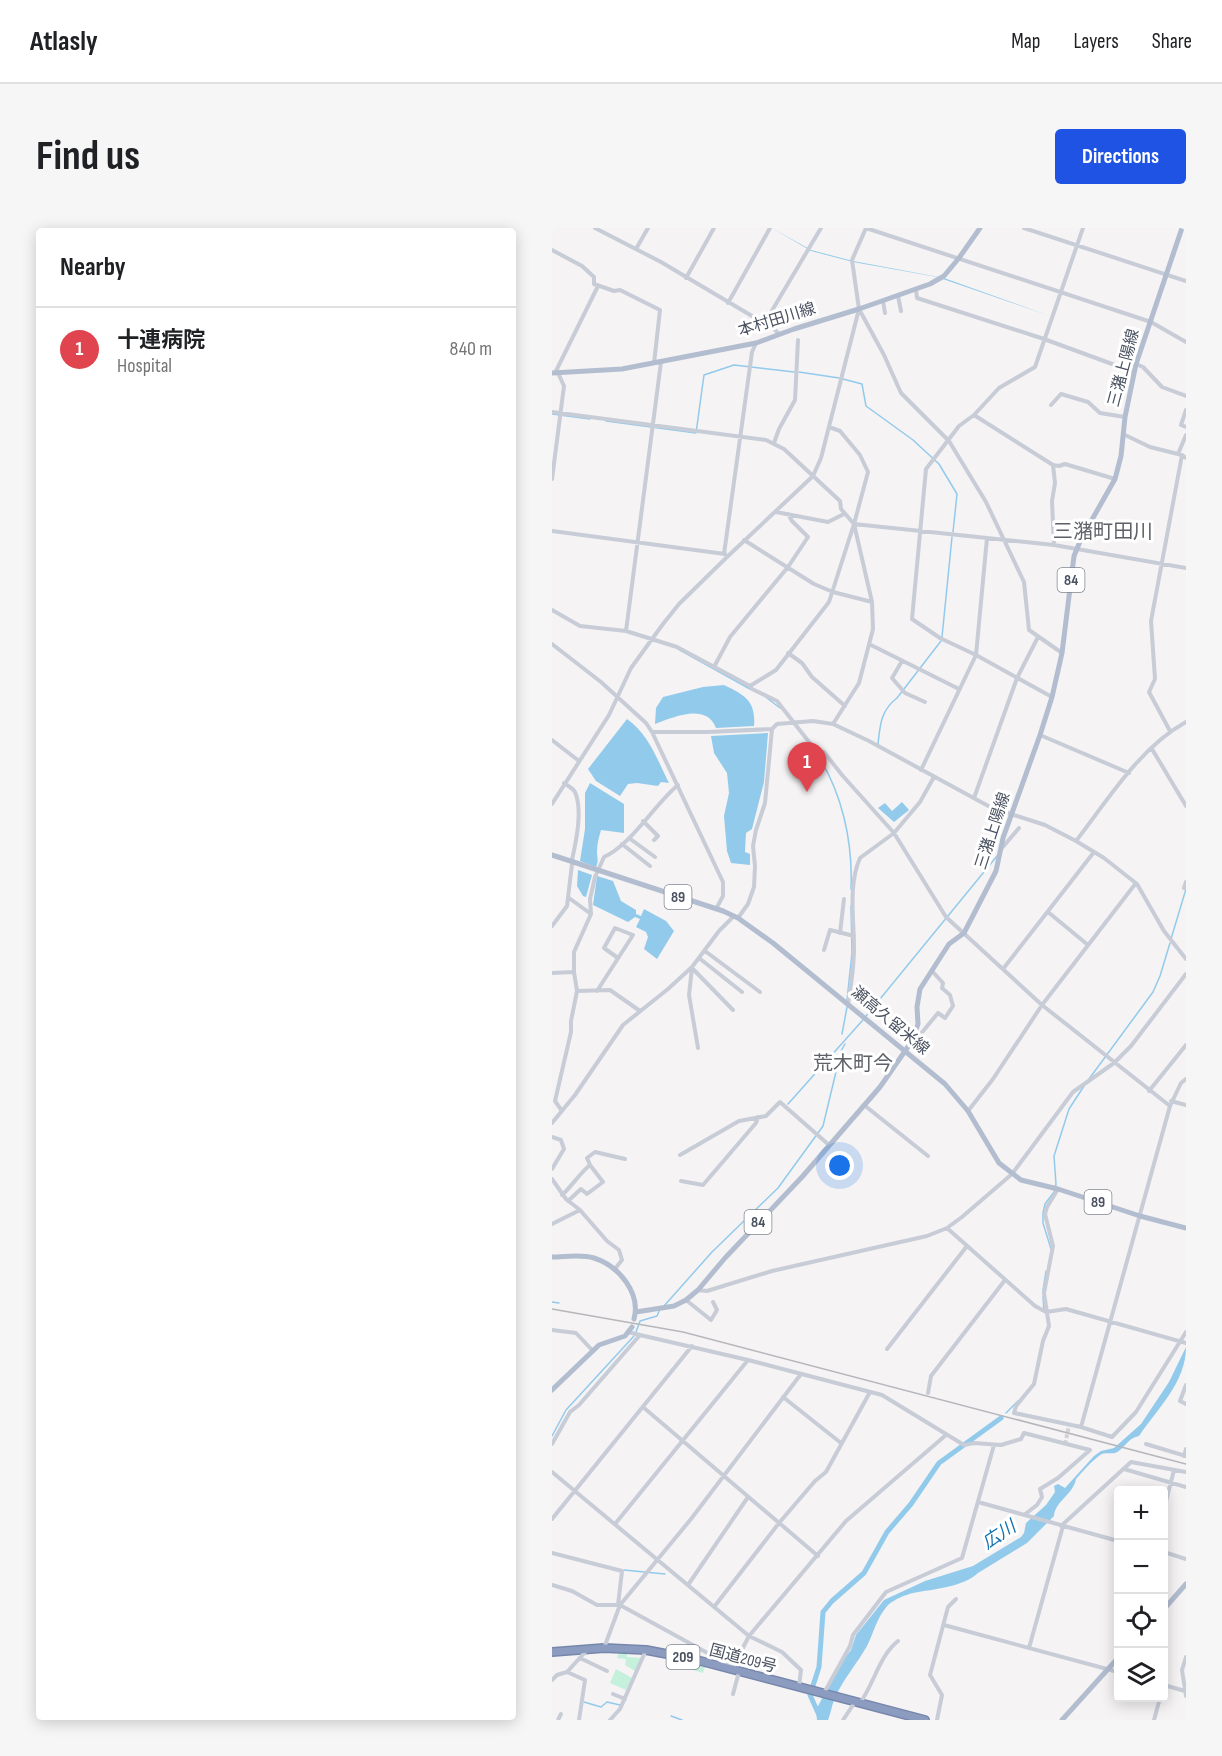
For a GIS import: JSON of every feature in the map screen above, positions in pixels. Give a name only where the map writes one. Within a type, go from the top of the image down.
[{"type":"highway","name":"国道209号","points":[[552,1652],[604,1648],[646,1650],[735,1669],[925,1720]]},
{"type":"main road","name":"本村田川線","points":[[555,373],[622,369],[756,343],[916,290],[944,276],[980,228]]},
{"type":"main road","name":"三潴上陽線","points":[[614,1270],[634,1293],[635,1315],[669,1307],[686,1300],[698,1290],[796,1183],[886,1079],[906,1052],[918,1024],[919,993],[950,944],[964,933],[996,871],[1003,838],[1052,697],[1062,653],[1071,575],[1077,549],[1115,479],[1136,364],[1185,228]]},
{"type":"main road","name":"瀬高久留米線","points":[[552,855],[736,917],[773,943],[945,1083],[968,1111],[999,1163],[1021,1180],[1186,1228]]},
{"type":"main road","points":[[552,1257],[585,1256],[594,1258],[614,1270]]},
{"type":"main road","points":[[552,1389],[605,1341],[622,1337],[632,1327]]},
{"type":"main road","points":[[1168,1604],[1186,1584]]},
{"type":"main road","points":[[1062,1720],[1114,1663]]},
{"type":"street","points":[[595,228],[636,249],[780,335]]},
{"type":"street","points":[[636,249],[648,228]]},
{"type":"street","points":[[686,278],[714,228]]},
{"type":"street","points":[[728,303],[770,228]]},
{"type":"street","points":[[764,324],[821,228]]},
{"type":"street","points":[[552,804],[609,715],[631,668],[679,604],[726,555],[813,476],[821,458],[858,309],[852,260],[866,228],[1150,322],[1186,342]]},
{"type":"street","points":[[1024,228],[1186,281]]},
{"type":"street","points":[[1052,697],[940,638],[912,619],[926,469],[959,426],[974,415],[999,388],[1035,367],[1083,228]]},
{"type":"street","points":[[552,250],[582,267],[594,277],[594,284],[614,291],[620,290],[660,310],[654,363]]},
{"type":"street","points":[[552,479],[564,386],[555,373],[598,286]]},
{"type":"street","points":[[916,290],[917,298],[1044,339],[1134,372]]},
{"type":"street","points":[[898,296],[901,311]]},
{"type":"street","points":[[883,301],[885,314]]},
{"type":"street","points":[[858,309],[884,355],[901,393],[949,441],[986,502],[1024,582],[1029,630],[1062,653]]},
{"type":"street","points":[[774,443],[795,400],[798,340]]},
{"type":"street","points":[[726,555],[752,352],[756,343]]},
{"type":"street","points":[[626,631],[661,362]]},
{"type":"street","points":[[1136,364],[1143,367],[1162,387],[1186,396]]},
{"type":"street","points":[[1051,405],[1061,394],[1088,402],[1100,413],[1125,417]]},
{"type":"street","points":[[1186,410],[1180,425],[1186,427]]},
{"type":"street","points":[[552,412],[766,440],[784,449],[840,501],[844,514],[854,524],[872,602],[873,629],[859,683],[833,724]]},
{"type":"street","points":[[974,415],[1053,465],[1065,464],[1115,479]]},
{"type":"street","points":[[750,686],[776,670],[829,602],[854,524],[868,472],[860,455],[840,431],[829,428]]},
{"type":"street","points":[[1123,434],[1150,447],[1182,456]]},
{"type":"street","points":[[1170,731],[1149,692],[1155,678],[1151,621],[1186,435]]},
{"type":"street","points":[[1053,465],[1054,545]]},
{"type":"street","points":[[776,512],[828,522],[844,514]]},
{"type":"street","points":[[714,667],[729,637],[788,567],[808,537],[788,514]]},
{"type":"street","points":[[854,524],[1054,545],[1186,568]]},
{"type":"street","points":[[552,531],[726,555]]},
{"type":"street","points":[[921,770],[976,655],[987,538]]},
{"type":"street","points":[[744,540],[814,584],[833,592],[872,602]]},
{"type":"street","points":[[552,610],[580,626],[626,631],[677,647],[777,701],[816,751],[825,752],[842,775],[894,833],[946,916],[1042,1005],[1105,1056],[1170,1103],[1186,1105]]},
{"type":"street","points":[[974,798],[1017,678],[1038,637]]},
{"type":"street","points":[[552,645],[601,682],[646,723],[652,732],[723,882],[723,896],[716,909]]},
{"type":"street","points":[[869,645],[959,689]]},
{"type":"street","points":[[788,652],[845,706]]},
{"type":"street","points":[[902,661],[892,678],[905,693],[925,702]]},
{"type":"street","points":[[552,1123],[622,1025],[692,967],[719,931],[748,904],[754,887],[753,846],[765,803],[772,729],[777,724],[813,721],[833,724],[992,808],[1045,825],[1094,852],[1122,870],[1136,883],[1164,931],[1186,959]]},
{"type":"street","points":[[1076,842],[1129,773],[1170,731],[1186,722]]},
{"type":"street","points":[[652,732],[772,729]]},
{"type":"street","points":[[1040,735],[1129,773]]},
{"type":"street","points":[[552,740],[579,761]]},
{"type":"street","points":[[1152,749],[1186,806]]},
{"type":"street","points":[[848,1004],[854,949],[855,876],[860,858],[894,833],[921,802],[933,777]]},
{"type":"street","points":[[552,926],[567,906],[577,838],[577,801],[574,790],[564,783]]},
{"type":"street","points":[[562,1111],[555,1101],[571,1032],[577,991],[574,952],[591,914],[591,900],[598,871],[604,857],[610,855],[629,838],[663,797],[678,785]]},
{"type":"street","points":[[643,821],[658,836],[654,840]]},
{"type":"street","points":[[1001,848],[1019,828]]},
{"type":"street","points":[[629,838],[655,857]]},
{"type":"street","points":[[622,844],[650,867]]},
{"type":"street","points":[[1003,969],[1094,852]]},
{"type":"street","points":[[968,1111],[993,1079],[1042,1005],[1136,883]]},
{"type":"street","points":[[568,897],[591,914]]},
{"type":"street","points":[[840,933],[843,899]]},
{"type":"street","points":[[1048,912],[1088,945]]},
{"type":"street","points":[[597,991],[633,935],[615,928],[603,948],[618,958]]},
{"type":"street","points":[[824,950],[830,930],[854,936]]},
{"type":"street","points":[[705,951],[760,992]]},
{"type":"street","points":[[699,958],[742,992]]},
{"type":"street","points":[[692,967],[733,1010]]},
{"type":"street","points":[[692,967],[689,995],[698,1048]]},
{"type":"street","points":[[914,1037],[919,1036],[938,1013],[945,1018],[953,1006],[950,995],[942,988],[943,983],[932,970]]},
{"type":"street","points":[[552,973],[574,972]]},
{"type":"street","points":[[698,1290],[707,1291],[772,1271],[927,1236],[947,1228],[978,1205],[1012,1174],[1073,1092],[1114,1063],[1143,1032],[1186,974]]},
{"type":"street","points":[[577,991],[610,990],[640,1011]]},
{"type":"street","points":[[1149,1090],[1186,1045]]},
{"type":"street","points":[[1081,1427],[1170,1103],[1181,1083],[1186,1079]]},
{"type":"street","points":[[680,1155],[738,1121],[766,1116],[780,1102],[829,1145]]},
{"type":"street","points":[[863,1105],[928,1156]]},
{"type":"street","points":[[681,1181],[703,1185],[756,1123],[758,1117]]},
{"type":"street","points":[[552,1137],[561,1140],[564,1149],[552,1169]]},
{"type":"street","points":[[568,1201],[581,1190],[587,1194],[603,1182],[586,1158],[595,1152],[625,1159]]},
{"type":"street","points":[[562,1195],[573,1185],[579,1174],[590,1165]]},
{"type":"street","points":[[552,1179],[562,1195],[580,1210],[607,1241],[619,1250],[622,1260],[614,1270]]},
{"type":"street","points":[[1058,1189],[1045,1214],[1053,1246],[1044,1293],[1048,1326],[1034,1384],[1016,1406],[1014,1413],[1081,1427],[1112,1437],[1136,1412],[1183,1342],[1186,1332]]},
{"type":"street","points":[[552,1224],[580,1210]]},
{"type":"street","points":[[947,1228],[1035,1306],[1048,1312],[1066,1309],[1112,1320],[1183,1342]]},
{"type":"street","points":[[887,1349],[967,1246]]},
{"type":"street","points":[[928,1393],[931,1376],[1005,1280]]},
{"type":"street","points":[[686,1300],[711,1320],[717,1310],[713,1302]]},
{"type":"street","points":[[552,1330],[576,1333],[593,1351]]},
{"type":"street","points":[[628,1332],[692,1346],[882,1395],[964,1445],[974,1443],[994,1445],[1021,1439],[1024,1433],[1090,1450],[1058,1478],[1040,1489],[1042,1497],[1026,1516]]},
{"type":"street","points":[[552,1444],[570,1412],[579,1405],[640,1335]]},
{"type":"street","points":[[552,1519],[692,1346]]},
{"type":"street","points":[[615,1524],[748,1360]]},
{"type":"street","points":[[619,1605],[691,1519],[801,1374]]},
{"type":"street","points":[[1186,1385],[1180,1401],[1186,1404]]},
{"type":"street","points":[[714,1607],[779,1523],[815,1480],[826,1472],[870,1392]]},
{"type":"street","points":[[783,1397],[841,1443]]},
{"type":"street","points":[[643,1407],[818,1556]]},
{"type":"street","points":[[733,1694],[735,1669],[749,1636],[846,1521],[946,1435]]},
{"type":"street","points":[[1146,1444],[1185,1456],[1186,1449]]},
{"type":"street","points":[[824,1693],[850,1646],[853,1635],[886,1592],[962,1558],[994,1445]]},
{"type":"street","points":[[1029,1648],[1061,1526],[1131,1461],[1186,1472]]},
{"type":"street","points":[[1123,1469],[1186,1486]]},
{"type":"street","points":[[1168,1494],[1174,1470]]},
{"type":"street","points":[[552,1472],[749,1636],[782,1652],[801,1670],[799,1687]]},
{"type":"street","points":[[688,1585],[748,1497]]},
{"type":"street","points":[[978,1502],[1115,1540]]},
{"type":"street","points":[[552,1553],[622,1571],[619,1605],[604,1648]]},
{"type":"street","points":[[1168,1553],[1186,1558]]},
{"type":"street","points":[[552,1585],[572,1591],[597,1605],[619,1605],[735,1669]]},
{"type":"street","points":[[937,1720],[942,1695],[930,1675],[948,1607],[956,1599]]},
{"type":"street","points":[[944,1625],[1114,1671]]},
{"type":"street","points":[[843,1720],[868,1692],[889,1648],[898,1641]]},
{"type":"street","points":[[552,1680],[557,1675],[567,1672],[588,1650]]},
{"type":"street","points":[[610,1720],[625,1699],[646,1650]]},
{"type":"street","points":[[1186,1657],[1182,1670],[1186,1696]]},
{"type":"street","points":[[580,1658],[607,1671]]},
{"type":"street","points":[[567,1672],[585,1680],[579,1720]]},
{"type":"street","points":[[1168,1686],[1185,1691]]},
{"type":"street","points":[[614,1694],[625,1699]]},
{"type":"street","points":[[1154,1720],[1159,1702]]},
{"type":"street","points":[[558,1720],[561,1714]]},
{"type":"green space","points":[[619,1652],[627,1652],[627,1657],[641,1658],[635,1671],[625,1665],[626,1659],[617,1658]]},
{"type":"green space","points":[[681,1661],[705,1667],[703,1673],[679,1666]]},
{"type":"green space","points":[[616,1669],[632,1678],[626,1690],[610,1683]]},
{"type":"water","points":[[772,228],[811,250],[853,261],[944,278],[1050,316],[937,277],[853,262],[811,251]]},
{"type":"water","points":[[724,685],[748,700],[753,710],[754,726],[716,728],[711,720],[697,714],[679,716],[655,724],[656,708],[663,697],[703,687]]},
{"type":"water","points":[[627,719],[647,740],[669,783],[661,782],[658,786],[628,784],[620,796],[596,781],[588,769]]},
{"type":"water","points":[[768,733],[764,782],[752,829],[746,833],[745,852],[750,854],[750,865],[731,863],[727,851],[724,816],[729,793],[727,773],[714,753],[711,736]]},
{"type":"water","points":[[590,783],[624,804],[624,833],[601,830],[597,846],[596,867],[580,861],[585,829],[585,793]]},
{"type":"water","points":[[902,802],[909,810],[894,822],[878,808],[885,803],[892,811]]},
{"type":"water","points":[[578,870],[592,875],[586,897],[577,886]]},
{"type":"water","points":[[597,876],[613,881],[621,901],[636,910],[636,914],[641,916],[644,909],[666,921],[674,931],[657,959],[644,949],[648,937],[646,932],[636,927],[640,919],[635,917],[628,922],[593,905]]},
{"type":"water","points":[[1186,1347],[1185,1360],[1176,1383],[1139,1436],[1131,1439],[1115,1453],[1102,1454],[1097,1457],[1076,1479],[1074,1485],[1057,1506],[1054,1516],[1027,1543],[972,1578],[948,1587],[910,1594],[888,1605],[878,1620],[867,1646],[838,1691],[828,1720],[817,1720],[816,1710],[840,1664],[851,1650],[856,1635],[884,1600],[925,1581],[973,1566],[1021,1537],[1026,1523],[1046,1505],[1055,1492],[1054,1486],[1058,1484],[1065,1488],[1094,1456],[1101,1451],[1114,1448],[1141,1424],[1169,1382]]},
{"type":"waterway","points":[[606,421],[696,433],[704,375],[734,365],[794,372]]},
{"type":"waterway","points":[[799,372],[839,378]]},
{"type":"waterway","points":[[843,379],[862,384],[866,406],[913,440],[939,464],[957,494],[953,532]]},
{"type":"waterway","points":[[552,414],[590,419]]},
{"type":"waterway","points":[[942,637],[952,537]]},
{"type":"waterway","points":[[878,744],[884,713],[941,641]]},
{"type":"waterway","points":[[678,649],[750,689]]},
{"type":"waterway","points":[[767,698],[780,708]]},
{"type":"waterway","points":[[815,751],[832,783],[844,817],[850,853],[851,889]]},
{"type":"waterway","points":[[788,1104],[862,1021],[997,856]]},
{"type":"waterway","points":[[1171,939],[1186,889]]},
{"type":"waterway","points":[[847,1000],[852,953],[851,906]]},
{"type":"waterway","points":[[1089,1079],[1153,992],[1170,943]]},
{"type":"waterway","points":[[842,1034],[847,1007]]},
{"type":"waterway","points":[[664,1306],[712,1252],[778,1188],[823,1126],[841,1051],[845,1044]]},
{"type":"waterway","points":[[1051,1249],[1043,1223],[1043,1213],[1045,1204],[1054,1192],[1056,1184],[1054,1156],[1069,1109],[1084,1086]]},
{"type":"waterway","points":[[1043,1290],[1046,1271]]},
{"type":"waterway","points":[[1043,1297],[1044,1311]]},
{"type":"waterway","points":[[552,1302],[559,1303]]},
{"type":"waterway","points":[[636,1332],[640,1321],[657,1316],[660,1309]]},
{"type":"waterway","points":[[552,1436],[566,1410],[634,1336]]},
{"type":"waterway","points":[[1006,1413],[1018,1401]]},
{"type":"waterway","points":[[819,1715],[810,1695],[819,1667],[823,1612],[864,1573],[887,1532],[911,1504],[939,1463],[1001,1418]]},
{"type":"waterway","points":[[624,1570],[665,1574]]},
{"type":"waterway","points":[[584,1702],[601,1707],[607,1702],[620,1705]]},
{"type":"waterway","points":[[671,1716],[682,1720]]},
{"type":"tunnel","points":[[1065,1444],[1069,1426]]},
{"type":"railway","points":[[552,1309],[683,1332],[1186,1464]]},
{"type":"place","name":"十連病院","points":[[807,792]]},
{"type":"district","name":"三潴町田川","points":[[1103,532]]},
{"type":"district","name":"荒木町今","points":[[853,1064]]},
{"type":"water label","name":"広川","points":[[999,1535]]}]
